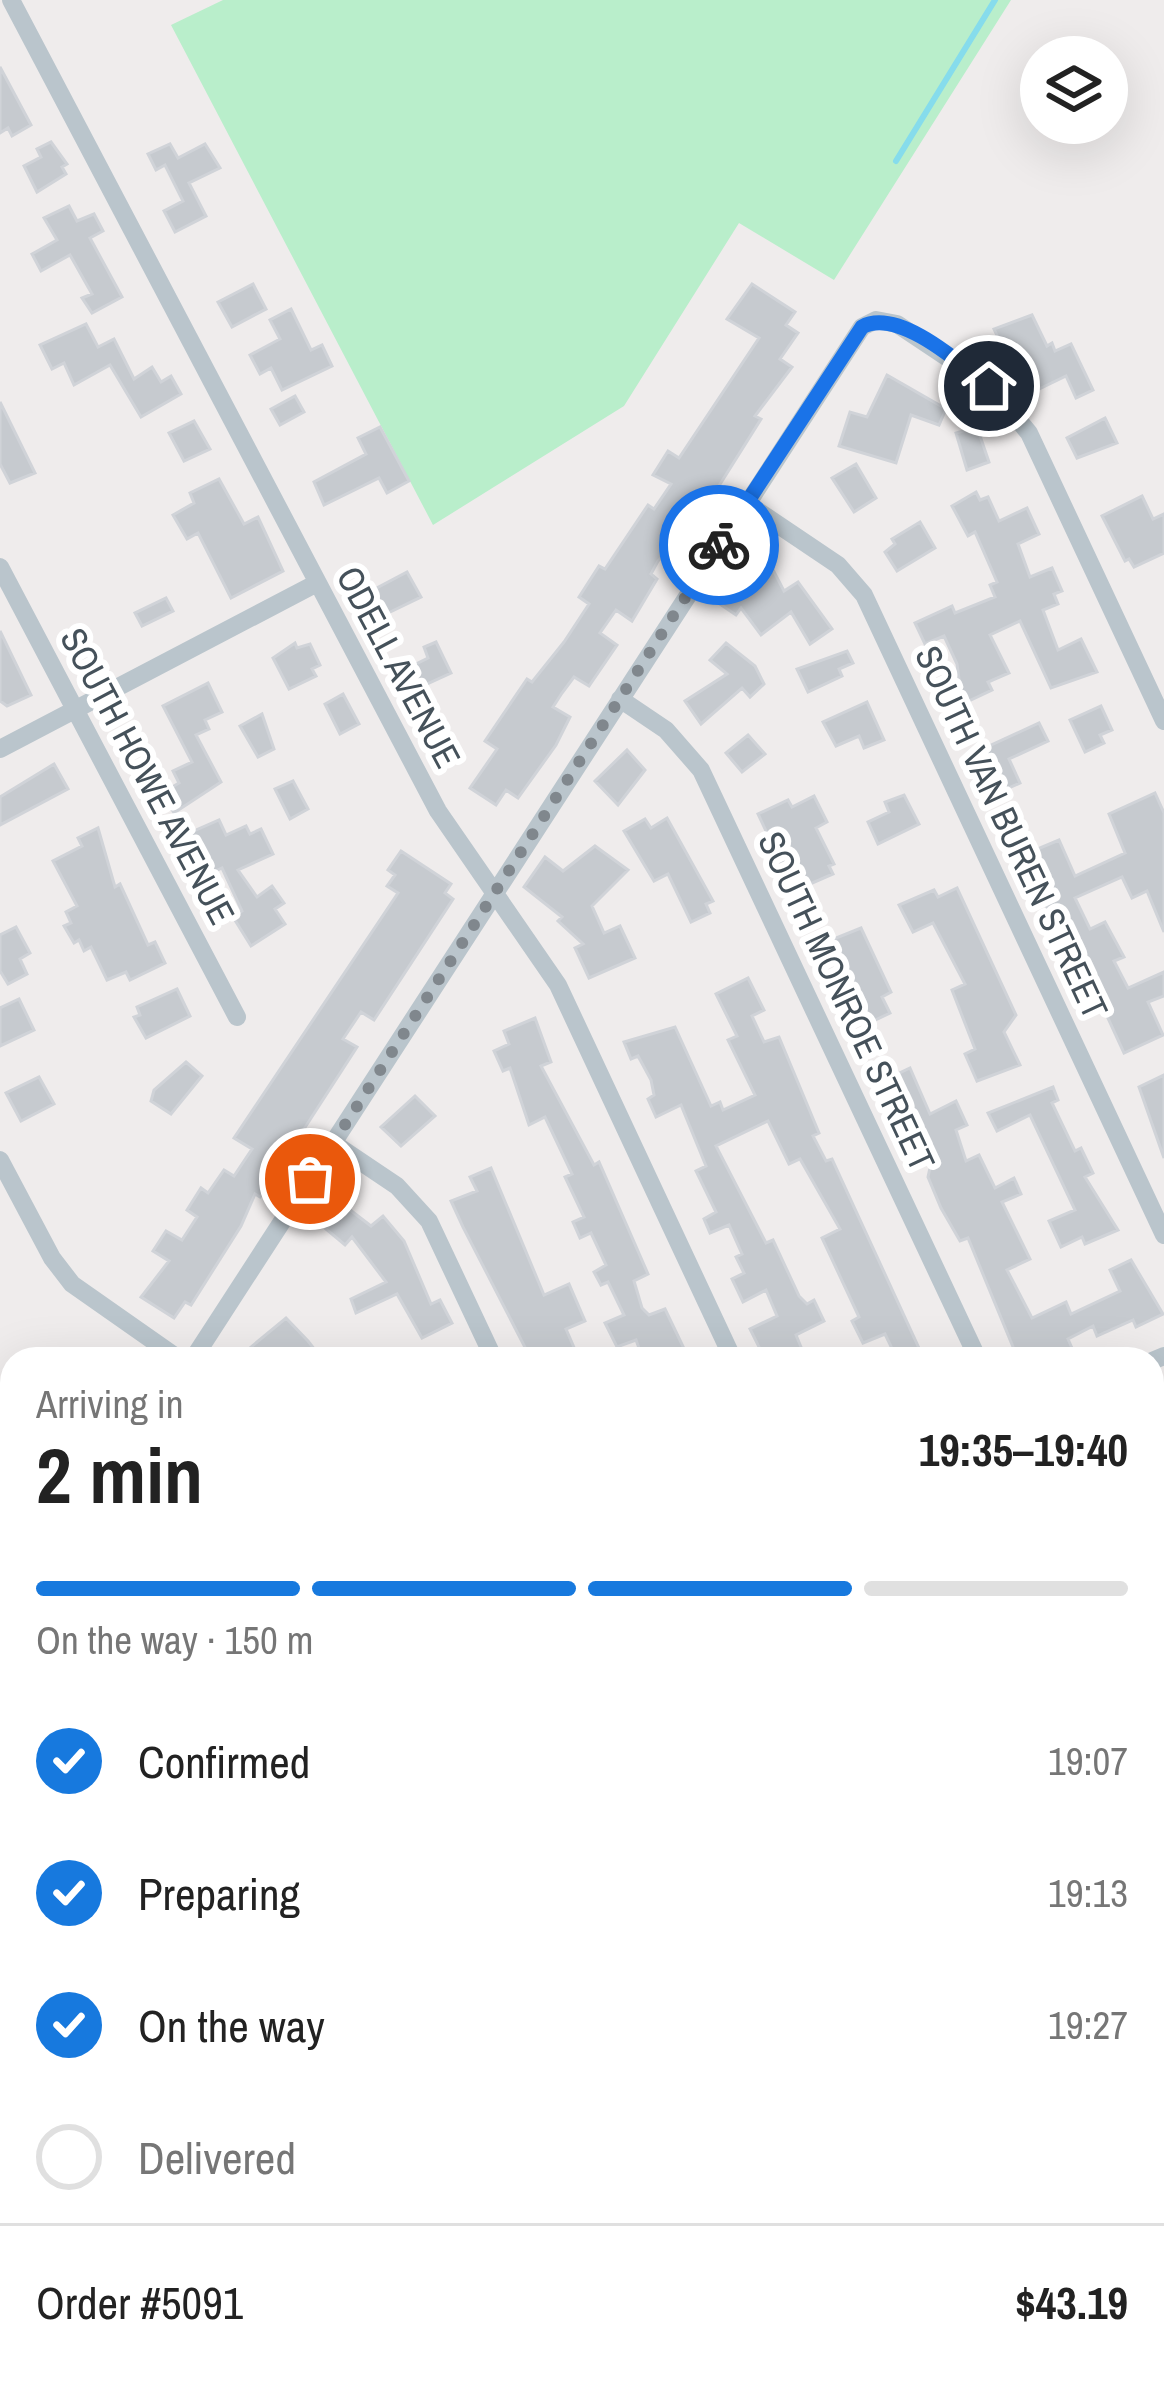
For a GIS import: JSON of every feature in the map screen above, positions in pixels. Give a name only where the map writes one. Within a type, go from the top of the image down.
[{"type":"street","name":"ODELL AVENUE","points":[[11,0],[438,811],[558,985],[728,1347]]},
{"type":"street","points":[[201,1347],[856,333],[876,320],[897,324],[976,376],[1006,402],[1029,433],[1164,721]]},
{"type":"street","name":"SOUTH VAN BUREN STREET","points":[[746,503],[838,566],[864,595],[1164,1235]]},
{"type":"street","name":"SOUTH HOWE AVENUE","points":[[0,566],[237,1017]]},
{"type":"street","points":[[0,749],[317,583]]},
{"type":"street","name":"SOUTH MONROE STREET","points":[[620,699],[666,730],[701,770],[971,1347]]},
{"type":"street","points":[[333,1142],[397,1186],[429,1221],[488,1347]]},
{"type":"street","points":[[0,1160],[52,1258],[72,1284],[162,1347]]},
{"type":"green space","points":[[223,0],[1011,0],[834,280],[739,223],[624,406],[433,525],[171,25]]},
{"type":"building","points":[[0,67],[31,125],[12,136],[8,128],[0,133]]},
{"type":"building","points":[[51,142],[67,164],[62,167],[66,174],[37,192],[24,166],[41,157],[37,149]]},
{"type":"building","points":[[170,144],[178,158],[205,144],[220,168],[189,183],[206,216],[175,232],[164,211],[183,201],[165,165],[156,170],[148,154]]},
{"type":"building","points":[[69,206],[77,221],[94,214],[103,231],[90,238],[122,297],[92,313],[82,298],[92,294],[70,255],[41,271],[32,254],[57,240],[44,218]]},
{"type":"building","points":[[253,284],[266,309],[232,327],[218,302]]},
{"type":"building","points":[[752,284],[795,312],[786,325],[798,333],[780,359],[792,367],[755,416],[761,419],[695,524],[658,561],[651,574],[657,579],[632,621],[616,610],[600,633],[617,645],[589,686],[574,677],[553,707],[570,717],[556,745],[518,798],[506,790],[496,805],[470,788],[497,749],[485,741],[527,679],[532,682],[589,604],[579,597],[599,566],[605,569],[648,505],[654,509],[671,484],[653,475],[668,451],[679,458],[759,338],[727,319]]},
{"type":"building","points":[[291,309],[311,350],[322,345],[332,366],[282,390],[271,368],[260,374],[250,355],[280,339],[270,320]]},
{"type":"building","points":[[1032,315],[1047,346],[1052,343],[1055,351],[1071,344],[1093,390],[1076,398],[1066,376],[1035,391],[1018,355],[1008,359],[994,329]]},
{"type":"building","points":[[86,324],[98,347],[114,339],[134,379],[152,367],[161,382],[171,376],[181,394],[141,417],[110,365],[74,385],[64,363],[52,369],[40,345]]},
{"type":"building","points":[[887,375],[946,409],[939,425],[911,415],[896,463],[839,446],[850,412],[867,417]]},
{"type":"building","points":[[295,396],[304,412],[280,425],[271,409]]},
{"type":"building","points":[[0,402],[35,473],[10,483],[0,464]]},
{"type":"building","points":[[1105,418],[1117,443],[1077,458],[1067,438]]},
{"type":"building","points":[[194,421],[210,449],[184,461],[169,433]]},
{"type":"building","points":[[380,427],[409,481],[387,493],[379,478],[324,505],[314,482],[366,454],[358,438]]},
{"type":"building","points":[[977,427],[989,462],[967,470],[956,433]]},
{"type":"building","points":[[856,464],[876,498],[854,512],[832,478]]},
{"type":"building","points":[[219,479],[244,524],[258,517],[283,571],[231,598],[198,533],[187,539],[173,515],[194,503],[190,493]]},
{"type":"building","points":[[976,492],[980,500],[988,497],[999,521],[1027,508],[1039,534],[1018,544],[1030,577],[1052,568],[1062,591],[1054,594],[1058,604],[1043,610],[1058,650],[1081,639],[1097,672],[1051,688],[1020,621],[990,635],[1009,673],[988,682],[992,690],[956,707],[946,685],[959,679],[957,664],[944,636],[925,644],[915,623],[952,606],[955,613],[995,597],[990,585],[997,582],[975,532],[968,536],[952,506]]},
{"type":"building","points":[[1142,496],[1153,519],[1164,514],[1164,553],[1134,567],[1129,559],[1125,561],[1102,516]]},
{"type":"building","points":[[920,522],[935,548],[897,571],[885,552],[895,544],[892,539]]},
{"type":"building","points":[[755,554],[770,564],[784,591],[798,582],[832,629],[810,644],[791,612],[761,635],[741,608],[736,615],[711,598]]},
{"type":"building","points":[[407,572],[421,597],[379,613],[370,598],[376,594],[373,590]]},
{"type":"building","points":[[166,598],[173,611],[142,626],[135,613]]},
{"type":"building","points":[[0,631],[31,695],[7,706],[0,701]]},
{"type":"building","points":[[436,642],[451,673],[416,689],[406,669],[428,658],[424,647]]},
{"type":"building","points":[[295,643],[297,648],[310,644],[320,665],[312,669],[316,676],[289,689],[273,658]]},
{"type":"building","points":[[726,643],[755,666],[764,684],[750,697],[742,688],[701,724],[685,701],[727,674],[710,660]]},
{"type":"building","points":[[847,651],[853,663],[839,669],[842,676],[808,692],[797,669]]},
{"type":"building","points":[[208,683],[222,712],[205,720],[209,729],[196,735],[221,782],[174,813],[162,793],[179,783],[173,771],[192,762],[163,706]]},
{"type":"building","points":[[343,694],[359,724],[340,734],[325,704]]},
{"type":"building","points":[[867,702],[884,740],[864,748],[859,736],[836,746],[823,722]]},
{"type":"building","points":[[1101,706],[1112,730],[1100,735],[1104,743],[1085,752],[1070,720]]},
{"type":"building","points":[[262,714],[274,749],[258,757],[240,726]]},
{"type":"building","points":[[1039,723],[1048,741],[1009,759],[1020,783],[1004,790],[1000,781],[990,786],[976,752]]},
{"type":"building","points":[[748,735],[765,754],[742,772],[726,753]]},
{"type":"building","points":[[627,750],[645,770],[618,805],[595,781]]},
{"type":"building","points":[[54,764],[68,789],[0,825],[0,797]]},
{"type":"building","points":[[293,781],[308,809],[290,819],[275,789]]},
{"type":"building","points":[[1155,793],[1164,813],[1164,932],[1147,891],[1132,898],[1122,877],[1075,898],[1090,929],[1105,922],[1124,957],[1114,961],[1128,988],[1164,972],[1164,996],[1148,1002],[1163,1035],[1124,1053],[1101,1003],[1093,1007],[1023,855],[1059,840],[1075,876],[1125,853],[1109,814]]},
{"type":"building","points":[[904,795],[919,824],[878,844],[868,822],[889,812],[885,802]]},
{"type":"building","points":[[814,796],[827,822],[816,828],[834,864],[829,866],[833,874],[794,891],[758,814],[788,800],[792,807]]},
{"type":"building","points":[[667,818],[713,901],[706,904],[710,913],[691,922],[668,874],[654,881],[624,831],[645,819],[651,828]]},
{"type":"building","points":[[219,820],[226,835],[246,826],[250,834],[261,829],[273,854],[238,870],[257,897],[272,886],[284,903],[275,909],[285,924],[251,946],[233,917],[242,911],[222,868],[205,876],[187,834]]},
{"type":"building","points":[[98,828],[115,887],[120,884],[148,945],[155,942],[165,963],[130,980],[126,972],[107,980],[91,947],[84,951],[64,926],[71,923],[66,912],[77,906],[53,861],[82,846],[78,838]]},
{"type":"building","points":[[595,846],[628,870],[592,906],[604,933],[620,926],[635,958],[589,978],[575,948],[583,944],[558,921],[562,917],[524,887],[545,857],[563,871]]},
{"type":"building","points":[[401,851],[451,884],[445,893],[453,899],[374,1020],[361,1012],[343,1039],[357,1047],[260,1197],[255,1194],[241,1226],[191,1305],[185,1302],[174,1318],[141,1297],[169,1261],[153,1251],[166,1231],[182,1240],[197,1217],[187,1210],[201,1188],[208,1193],[224,1170],[234,1176],[252,1149],[234,1138],[398,893],[387,886],[395,875],[388,870]]},
{"type":"building","points":[[957,888],[1016,1015],[1004,1032],[1020,1065],[977,1081],[965,1054],[975,1049],[952,990],[965,984],[933,923],[913,932],[899,905],[934,890],[938,897]]},
{"type":"building","points":[[16,927],[30,953],[20,959],[27,974],[8,984],[0,971],[0,935]]},
{"type":"building","points":[[861,928],[891,992],[882,997],[890,1013],[865,1025],[826,942]]},
{"type":"building","points":[[748,978],[764,1010],[752,1016],[764,1042],[779,1037],[819,1133],[813,1136],[826,1161],[832,1159],[918,1347],[891,1347],[885,1334],[863,1343],[852,1321],[859,1317],[822,1238],[840,1229],[800,1159],[789,1164],[768,1121],[716,1146],[766,1243],[773,1240],[799,1296],[807,1304],[814,1300],[824,1321],[796,1335],[801,1347],[759,1347],[750,1329],[777,1316],[766,1290],[743,1302],[732,1279],[744,1273],[736,1257],[742,1254],[729,1225],[710,1233],[704,1219],[716,1212],[696,1171],[706,1166],[681,1105],[656,1117],[648,1099],[654,1095],[651,1080],[638,1056],[631,1059],[624,1042],[675,1027],[711,1106],[720,1102],[723,1110],[755,1095],[728,1040],[737,1036],[716,994]]},
{"type":"building","points":[[177,989],[190,1016],[146,1038],[134,1017],[140,1015],[137,1007]]},
{"type":"building","points":[[19,999],[34,1030],[0,1046],[0,1008]]},
{"type":"building","points":[[535,1018],[551,1062],[541,1066],[594,1165],[599,1162],[648,1274],[634,1281],[642,1308],[649,1315],[665,1309],[683,1347],[639,1347],[636,1340],[617,1347],[605,1323],[624,1315],[608,1282],[601,1285],[594,1272],[606,1265],[591,1233],[580,1238],[573,1222],[584,1217],[565,1177],[572,1174],[545,1117],[529,1125],[510,1068],[503,1071],[494,1051],[509,1044],[504,1031]]},
{"type":"building","points":[[186,1062],[202,1076],[171,1114],[151,1101],[154,1090]]},
{"type":"building","points":[[910,1068],[930,1114],[956,1101],[967,1125],[956,1130],[966,1161],[979,1155],[995,1188],[1014,1178],[1021,1194],[1002,1202],[1030,1259],[1007,1270],[1032,1318],[1066,1302],[1071,1314],[1120,1291],[1110,1270],[1131,1260],[1163,1314],[1136,1327],[1133,1320],[1097,1336],[1093,1326],[1068,1339],[1072,1347],[1013,1347],[968,1238],[960,1241],[941,1208],[928,1177],[931,1163],[887,1079]]},
{"type":"building","points":[[1164,1075],[1164,1158],[1139,1087]]},
{"type":"building","points":[[39,1077],[54,1104],[21,1121],[6,1093]]},
{"type":"building","points":[[1053,1087],[1058,1100],[1052,1103],[1075,1151],[1081,1148],[1093,1173],[1085,1177],[1118,1230],[1085,1244],[1082,1237],[1061,1247],[1049,1221],[1075,1210],[1030,1115],[997,1131],[988,1113]]},
{"type":"building","points":[[415,1096],[435,1116],[401,1146],[381,1127]]},
{"type":"building","points":[[491,1168],[544,1295],[569,1284],[585,1321],[566,1329],[574,1347],[525,1347],[451,1201],[477,1191],[470,1177]]},
{"type":"building","points":[[345,1206],[371,1226],[383,1216],[404,1241],[431,1304],[440,1300],[452,1323],[422,1338],[397,1294],[356,1313],[351,1299],[386,1282],[352,1237],[345,1245],[326,1229]]},
{"type":"building","points":[[286,1318],[313,1347],[251,1347]]},
{"type":"waterway","points":[[896,161],[995,0]]},
{"type":"way so far","points":[[310,1179],[719,545]]},
{"type":"route","points":[[719,545],[862,327],[876,320],[897,324],[989,386]]}]
